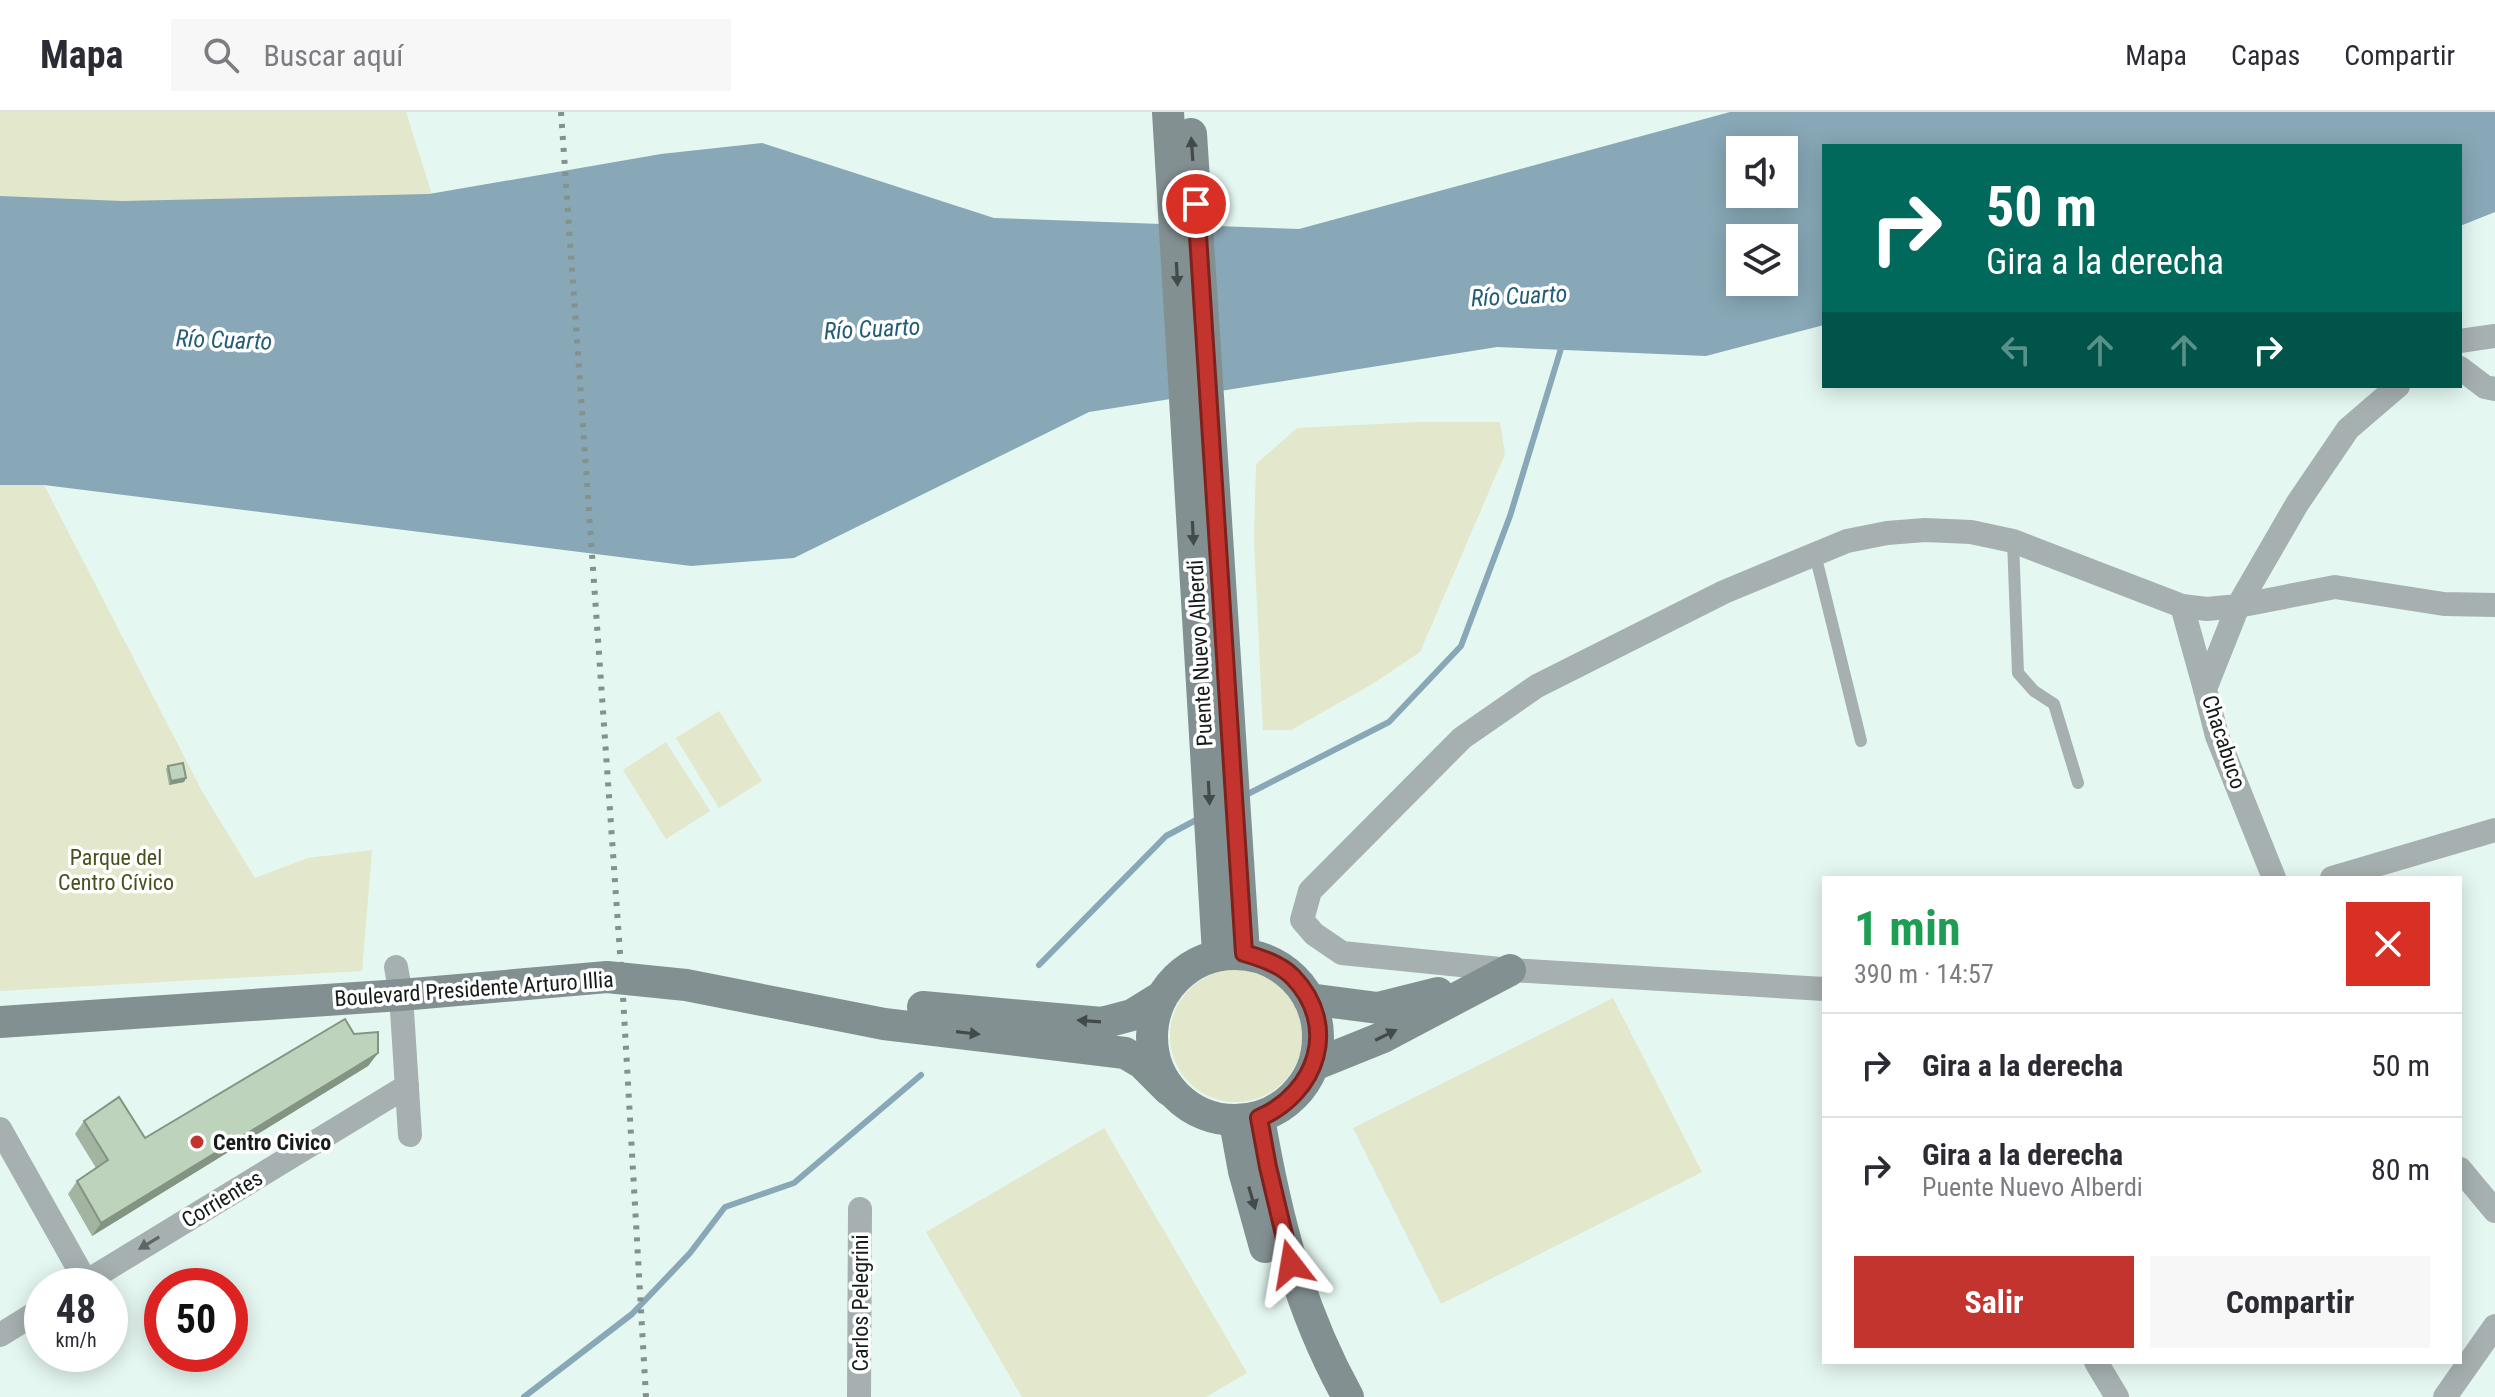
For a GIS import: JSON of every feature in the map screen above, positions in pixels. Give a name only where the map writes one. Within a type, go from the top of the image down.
[{"type":"main road","name":"Puente Nuevo Alberdi","points":[[1168,112],[1231,954]]},
{"type":"main road","name":"Puente Nuevo Alberdi","points":[[1190,112],[1231,954]]},
{"type":"main road","points":[[1231,954],[1269,960],[1292,976],[1309,999],[1317,1020],[1314,1065],[1305,1083],[1275,1111],[1247,1120],[1211,1118],[1188,1107],[1169,1090],[1154,1061],[1151,1028],[1161,997],[1177,977],[1198,962],[1231,954]]},
{"type":"main road","name":"Boulevard Presidente Arturo Illia","points":[[0,1022],[606,963],[679,966],[881,1003],[1102,1023],[1132,1015],[1161,997]]},
{"type":"main road","points":[[1309,999],[1378,1008],[1510,970]]},
{"type":"main road","points":[[1314,1065],[1381,1038],[1510,970]]},
{"type":"main road","name":"Boulevard Presidente Arturo Illia","points":[[0,1005],[399,981],[648,979],[884,1024],[1125,1053],[1142,1063],[1169,1090]]},
{"type":"main road","points":[[1247,1120],[1244,1171],[1271,1268],[1300,1344],[1327,1397]]},
{"type":"main road","points":[[1247,1120],[1268,1167],[1291,1264],[1309,1318],[1348,1397]]},
{"type":"street","points":[[2462,341],[2495,336]]},
{"type":"street","points":[[2462,370],[2485,387],[2495,389]]},
{"type":"street","name":"Chacabuco","points":[[2273,876],[2217,736],[2205,689],[2238,606],[2297,504],[2348,429],[2396,388]]},
{"type":"street","points":[[1822,989],[1510,970],[1342,953],[1314,934],[1302,920],[1310,891],[1462,738],[1537,686],[1724,592],[1847,541],[1925,530],[1971,532],[2013,541],[2182,606],[2207,609],[2335,587],[2444,604],[2495,605]]},
{"type":"street","points":[[2182,606],[2205,689]]},
{"type":"street","points":[[2339,876],[2495,830]]},
{"type":"street","points":[[399,981],[410,1135]]},
{"type":"street","name":"Corrientes","points":[[108,1268],[407,1086]]},
{"type":"street","points":[[0,1129],[74,1268]]},
{"type":"street","points":[[2462,1171],[2495,1211]]},
{"type":"street","name":"Carlos Pelegrini","points":[[859,1397],[860,1209]]},
{"type":"street","points":[[0,1335],[24,1320]]},
{"type":"street","points":[[2445,1397],[2495,1326]]},
{"type":"street","points":[[2097,1364],[2117,1397]]},
{"type":"lane","points":[[2013,541],[2018,673],[2034,691],[2054,704],[2078,783]]},
{"type":"lane","points":[[1815,554],[1861,741]]},
{"type":"green space","points":[[0,112],[406,112],[432,195],[125,202],[0,197]]},
{"type":"green space","points":[[1500,422],[1505,454],[1420,652],[1374,683],[1291,730],[1263,730],[1254,540],[1256,464],[1297,428]]},
{"type":"green space","name":"Parque del Centro Cívico","points":[[0,485],[44,485],[203,793],[255,878],[308,858],[372,850],[362,971],[0,991]]},
{"type":"green space","points":[[719,711],[762,781],[719,808],[676,738]]},
{"type":"green space","points":[[666,742],[710,811],[666,839],[623,770]]},
{"type":"green space","points":[[1236,970],[1261,975],[1283,989],[1297,1011],[1302,1036],[1297,1061],[1283,1083],[1261,1097],[1236,1102],[1211,1097],[1189,1083],[1175,1061],[1170,1036],[1175,1011],[1189,989],[1211,975]]},
{"type":"green space","points":[[1613,998],[1702,1172],[1441,1304],[1353,1128]]},
{"type":"green space","points":[[1104,1128],[1247,1373],[1206,1397],[1022,1397],[926,1232]]},
{"type":"water","name":"Río Cuarto","points":[[1730,112],[2495,112],[2495,212],[2462,225],[2462,144],[1822,144],[1822,326],[1706,356],[1497,347],[1089,412],[794,558],[691,566],[44,485],[0,485],[0,196],[122,201],[429,194],[661,154],[762,143],[994,218],[1299,229]]},
{"type":"building","points":[[183,763],[186,778],[171,781],[168,766]]},
{"type":"building","name":"Centro Civico","points":[[345,1019],[354,1034],[378,1032],[378,1053],[101,1223],[77,1181],[108,1160],[84,1121],[119,1097],[145,1138]]},
{"type":"waterway","points":[[1244,796],[1389,722],[1461,646],[1510,516],[1563,342]]},
{"type":"waterway","points":[[1039,965],[1166,836],[1198,819]]},
{"type":"waterway","points":[[524,1397],[632,1314],[690,1253],[725,1207],[794,1183],[921,1075]]},
{"type":"railway","points":[[561,112],[623,996],[646,1397]]},
{"type":"place","name":"Centro Civico","points":[[197,1142]]},
{"type":"route","points":[[1196,204],[1244,953],[1269,960],[1292,976],[1309,999],[1317,1020],[1318,1042],[1314,1065],[1305,1083],[1291,1099],[1259,1118],[1291,1264]]}]
